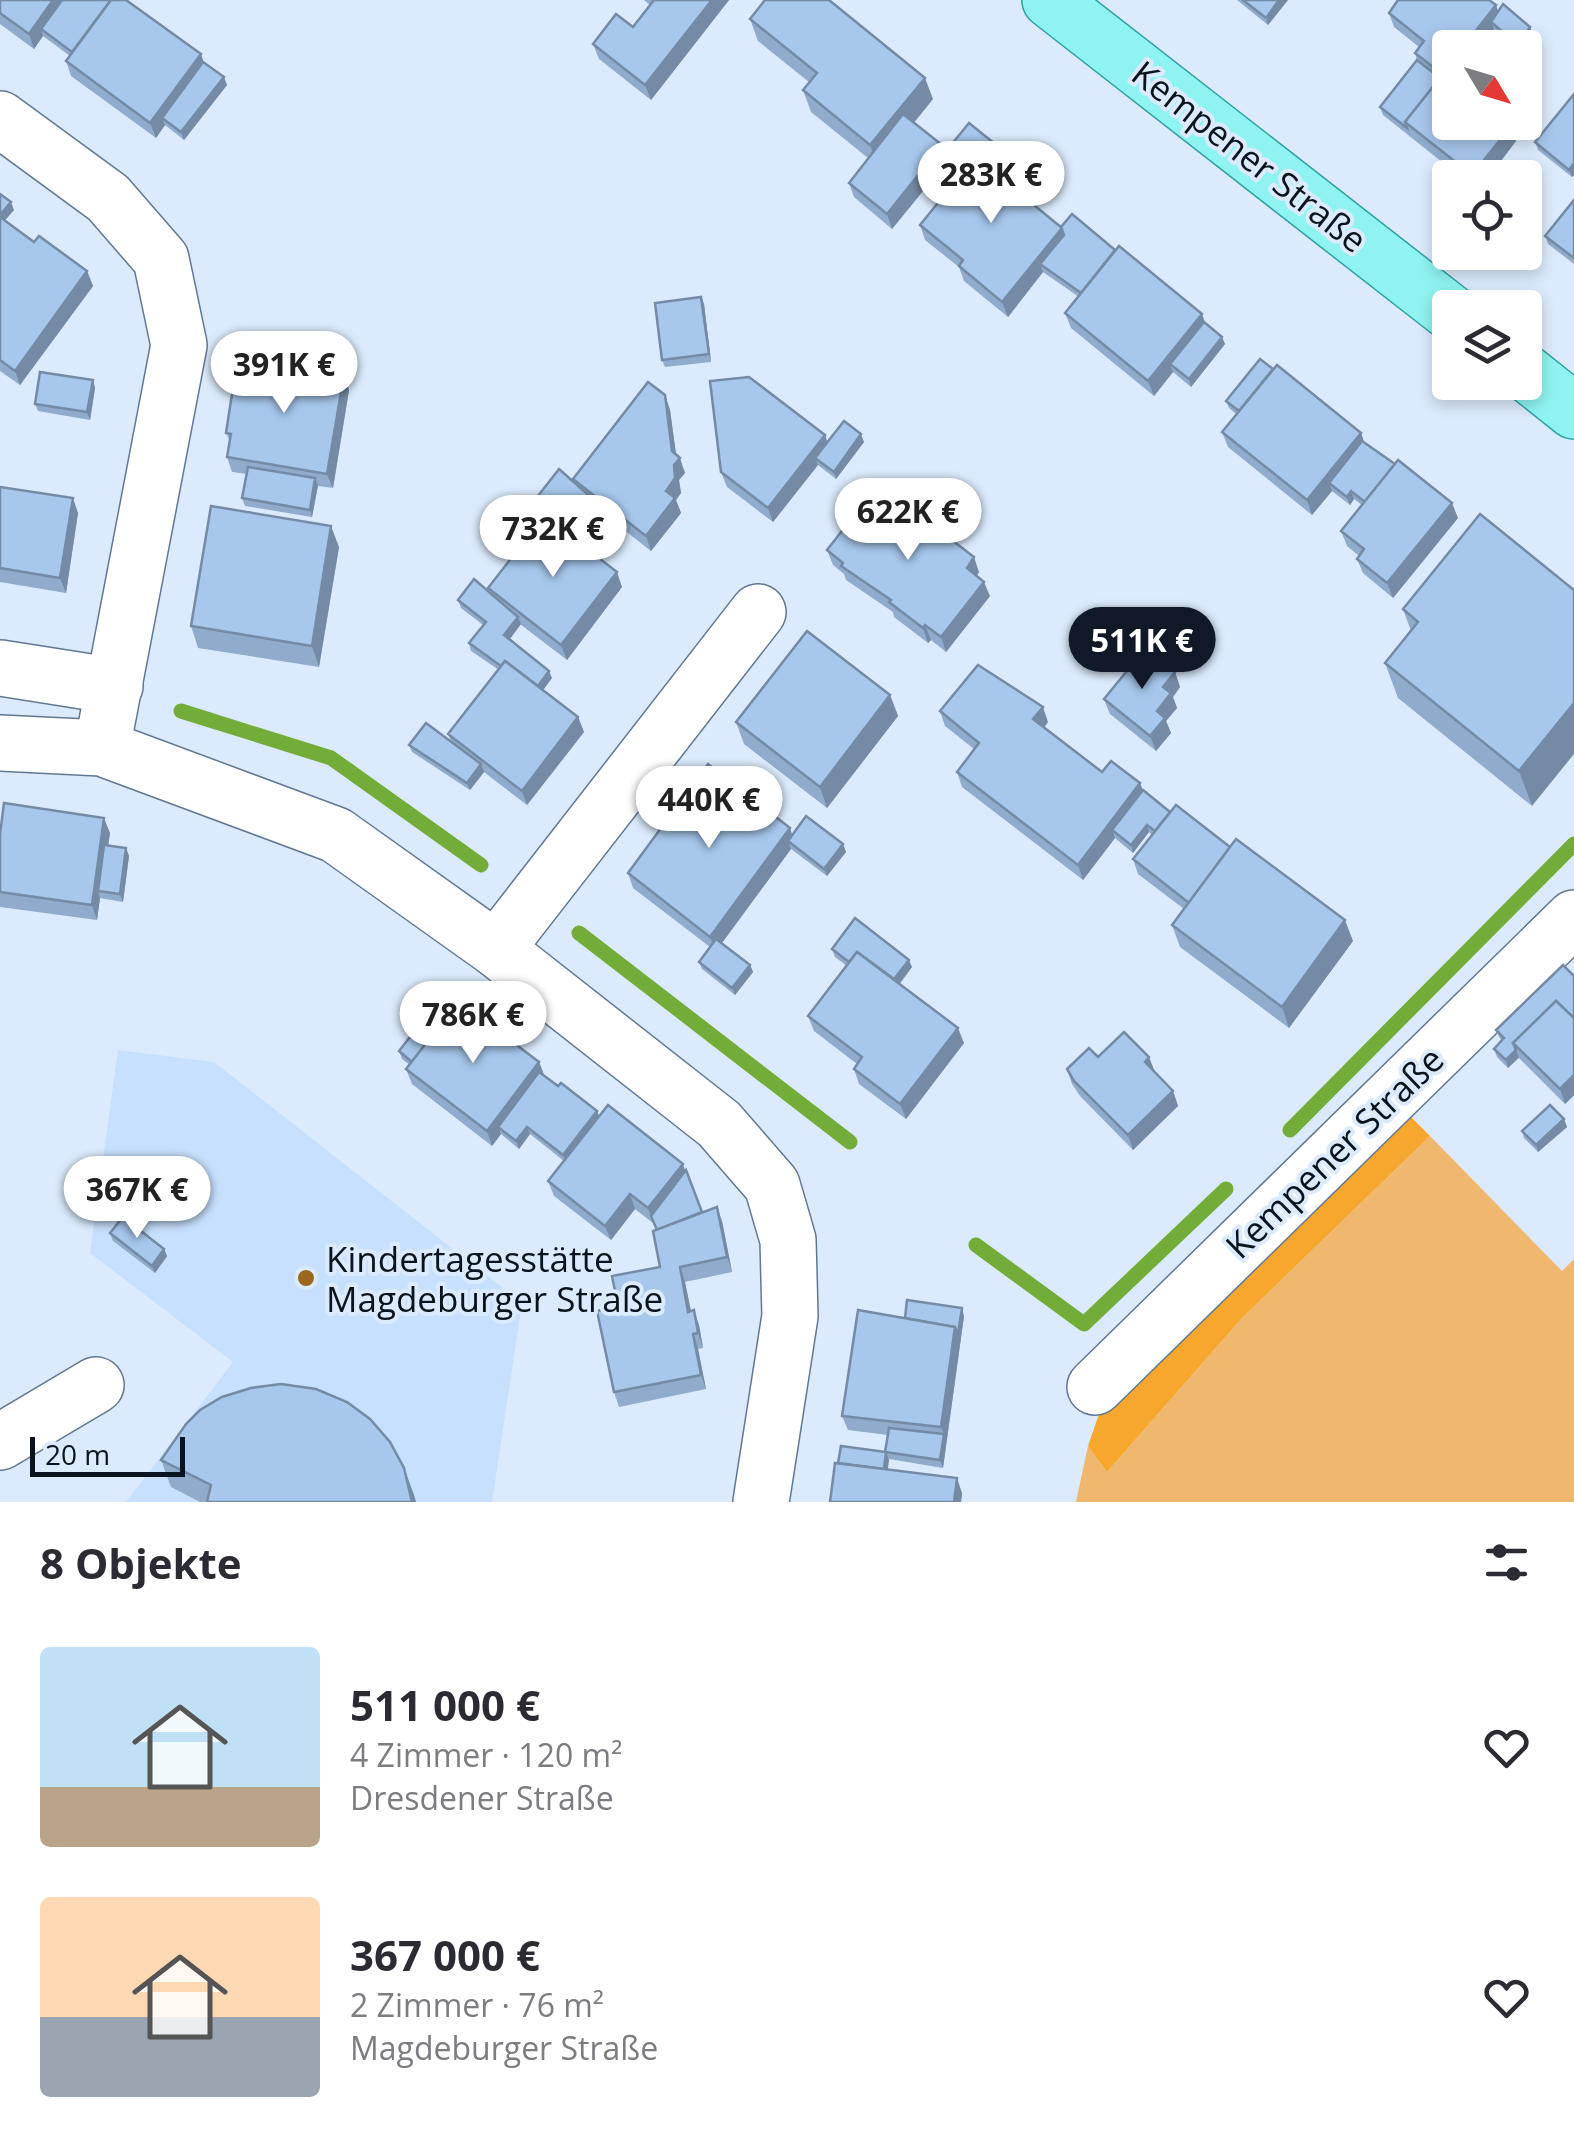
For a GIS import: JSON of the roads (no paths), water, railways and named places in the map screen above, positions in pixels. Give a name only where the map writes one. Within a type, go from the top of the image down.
[{"type":"main road","name":"Kempener Straße","points":[[1050,0],[1432,298]]},
{"type":"main road","points":[[1542,386],[1574,411]]},
{"type":"street","points":[[0,119],[108,198],[161,259],[179,345],[102,748]]},
{"type":"street","points":[[496,949],[758,612]]},
{"type":"street","points":[[0,668],[115,686]]},
{"type":"street","points":[[0,743],[102,748],[336,835],[496,949],[719,1124],[772,1185],[788,1240],[790,1316],[761,1502]]},
{"type":"street","name":"Kempener Straße","points":[[1095,1387],[1574,918]]},
{"type":"street","points":[[0,1442],[96,1385]]},
{"type":"waterway","points":[[181,711],[331,758],[481,865]]},
{"type":"waterway","points":[[1290,1130],[1574,844]]},
{"type":"waterway","points":[[579,933],[850,1142]]},
{"type":"waterway","points":[[976,1245],[1084,1324],[1226,1189]]},
{"type":"place","name":"Kindertagesstätte Magdeburger Straße","points":[[306,1278]]}]
